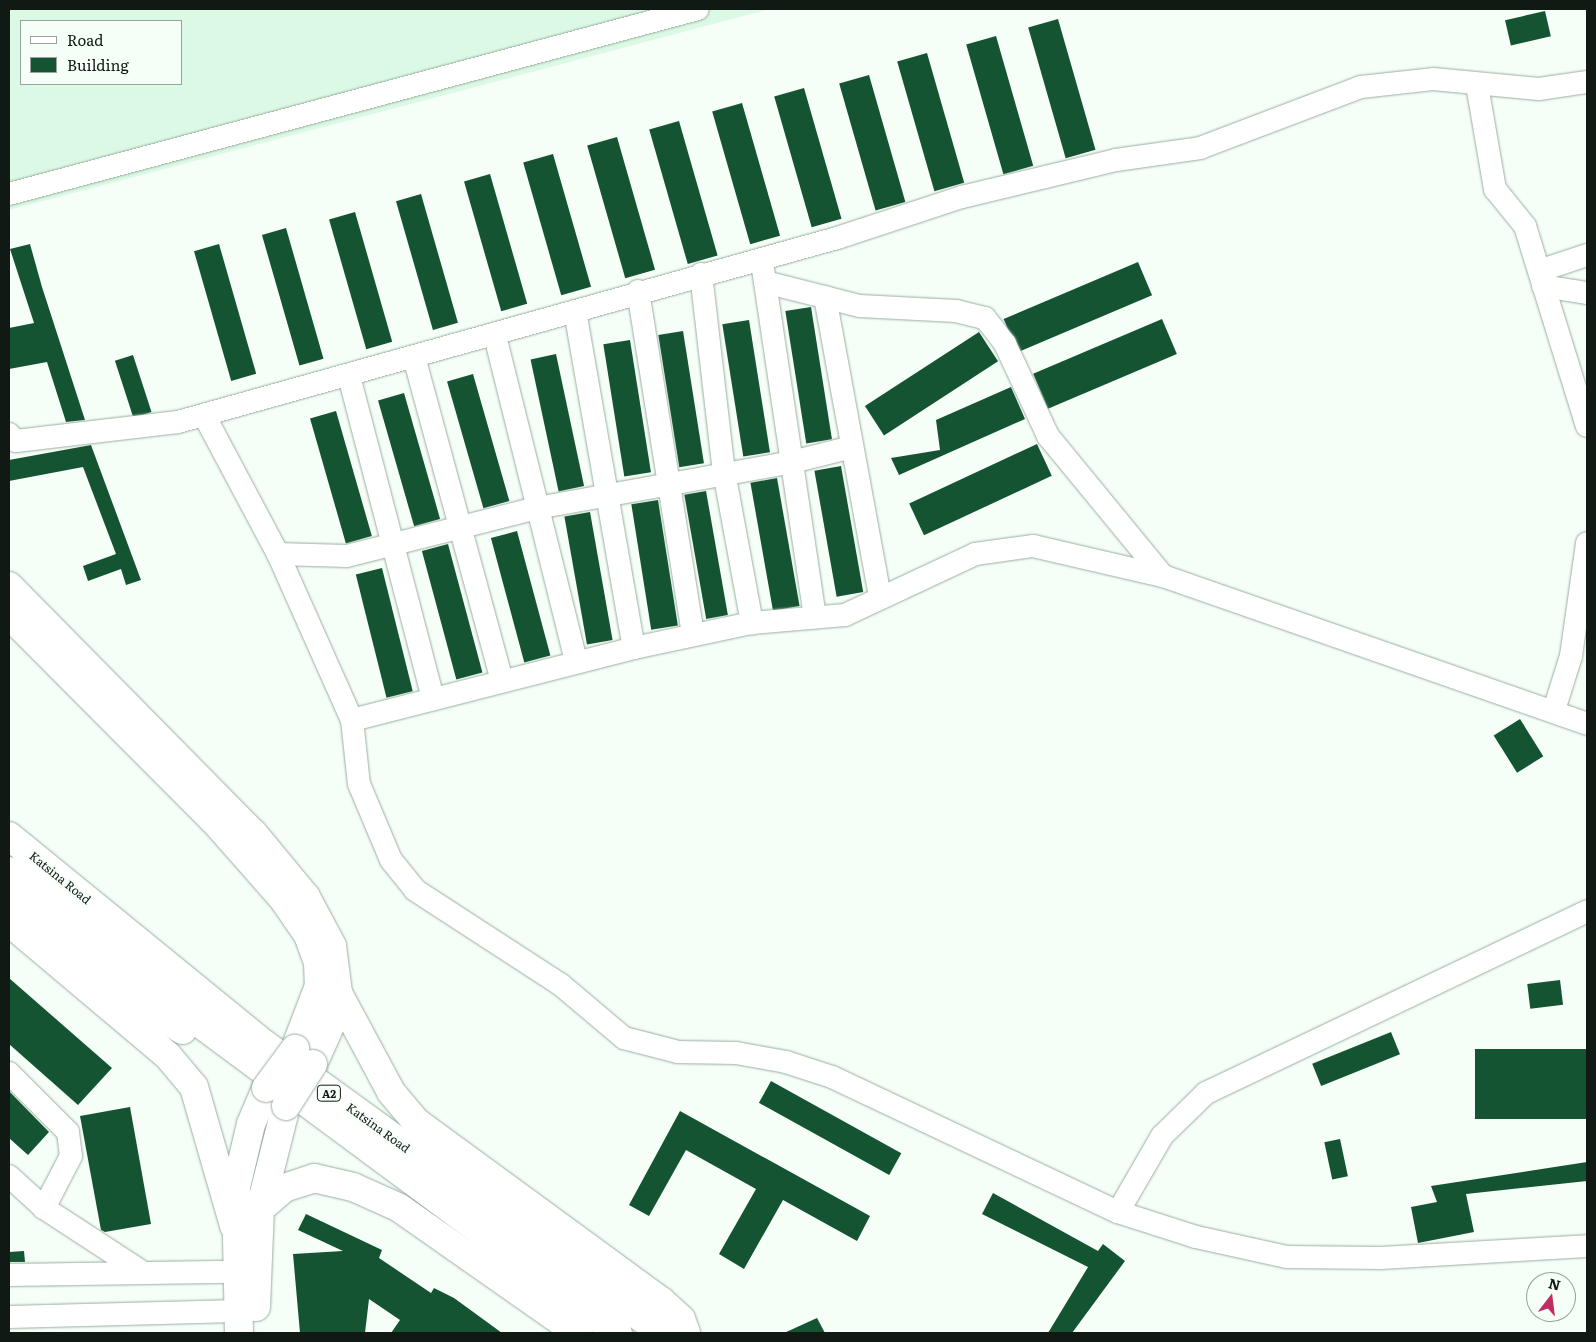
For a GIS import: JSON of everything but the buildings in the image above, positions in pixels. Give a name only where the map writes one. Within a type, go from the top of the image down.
[{"type":"main road","points":[[9,586],[253,833],[306,897],[332,946],[338,993],[334,1015],[276,1097],[243,1155],[234,1226],[238,1322]]},
{"type":"main road","points":[[9,615],[219,826],[284,900],[308,935],[318,962],[319,986],[304,1057]]},
{"type":"main road","name":"Katsina Road","points":[[9,836],[263,1043],[662,1333]]},
{"type":"main road","name":"Katsina Road","points":[[9,870],[236,1051],[618,1333]]},
{"type":"main road","points":[[9,899],[152,1011],[199,1040],[236,1051]]},
{"type":"main road","points":[[9,922],[168,1056],[194,1087],[234,1226]]},
{"type":"main road","points":[[338,993],[386,1084],[415,1121],[661,1301],[681,1320],[686,1333]]},
{"type":"main road","points":[[258,1333],[254,1272],[260,1209],[276,1097]]},
{"type":"main road","points":[[260,1209],[284,1188],[314,1178],[354,1187],[398,1207],[578,1333]]},
{"type":"street","points":[[9,194],[698,9]]},
{"type":"street","points":[[9,434],[16,441],[178,422],[496,336],[638,291],[761,258],[962,197],[1116,160],[1200,148],[1361,87],[1433,79],[1539,89],[1586,84]]},
{"type":"street","points":[[1477,84],[1495,188],[1525,226],[1587,426]]},
{"type":"street","points":[[1541,279],[1587,255]]},
{"type":"street","points":[[761,258],[815,617]]},
{"type":"street","points":[[701,274],[724,472],[752,622]]},
{"type":"street","points":[[1541,279],[1587,293]]},
{"type":"street","points":[[764,282],[860,306],[974,314],[993,324],[1048,436],[1163,576]]},
{"type":"street","points":[[638,291],[666,484],[692,635]]},
{"type":"street","points":[[824,297],[880,597]]},
{"type":"street","points":[[575,311],[604,494],[634,648]]},
{"type":"street","points":[[496,336],[576,662]]},
{"type":"street","points":[[414,357],[502,681]]},
{"type":"street","points":[[349,376],[433,699]]},
{"type":"street","points":[[204,415],[278,554],[352,720],[353,755],[370,819],[391,860],[415,890],[560,984],[624,1038],[678,1052],[736,1053],[786,1062],[832,1077],[1118,1212],[1196,1237],[1287,1257],[1381,1258],[1587,1246]]},
{"type":"street","points":[[278,554],[347,556],[537,508],[724,472],[792,462],[852,447]]},
{"type":"street","points":[[1554,710],[1571,656],[1587,543]]},
{"type":"street","points":[[352,720],[576,662],[752,622],[845,615],[868,607],[880,597],[975,554],[1033,546],[1163,576],[1554,710],[1587,724]]},
{"type":"street","points":[[1118,1212],[1162,1136],[1206,1093],[1587,911]]},
{"type":"street","points":[[9,1073],[68,1132],[71,1156],[44,1208]]},
{"type":"street","points":[[9,1176],[44,1208],[139,1270]]},
{"type":"street","points":[[9,1276],[139,1270],[235,1272]]},
{"type":"street","points":[[9,1317],[51,1324],[238,1322]]},
{"type":"shaded area","points":[[9,9],[770,9],[9,210]]}]
